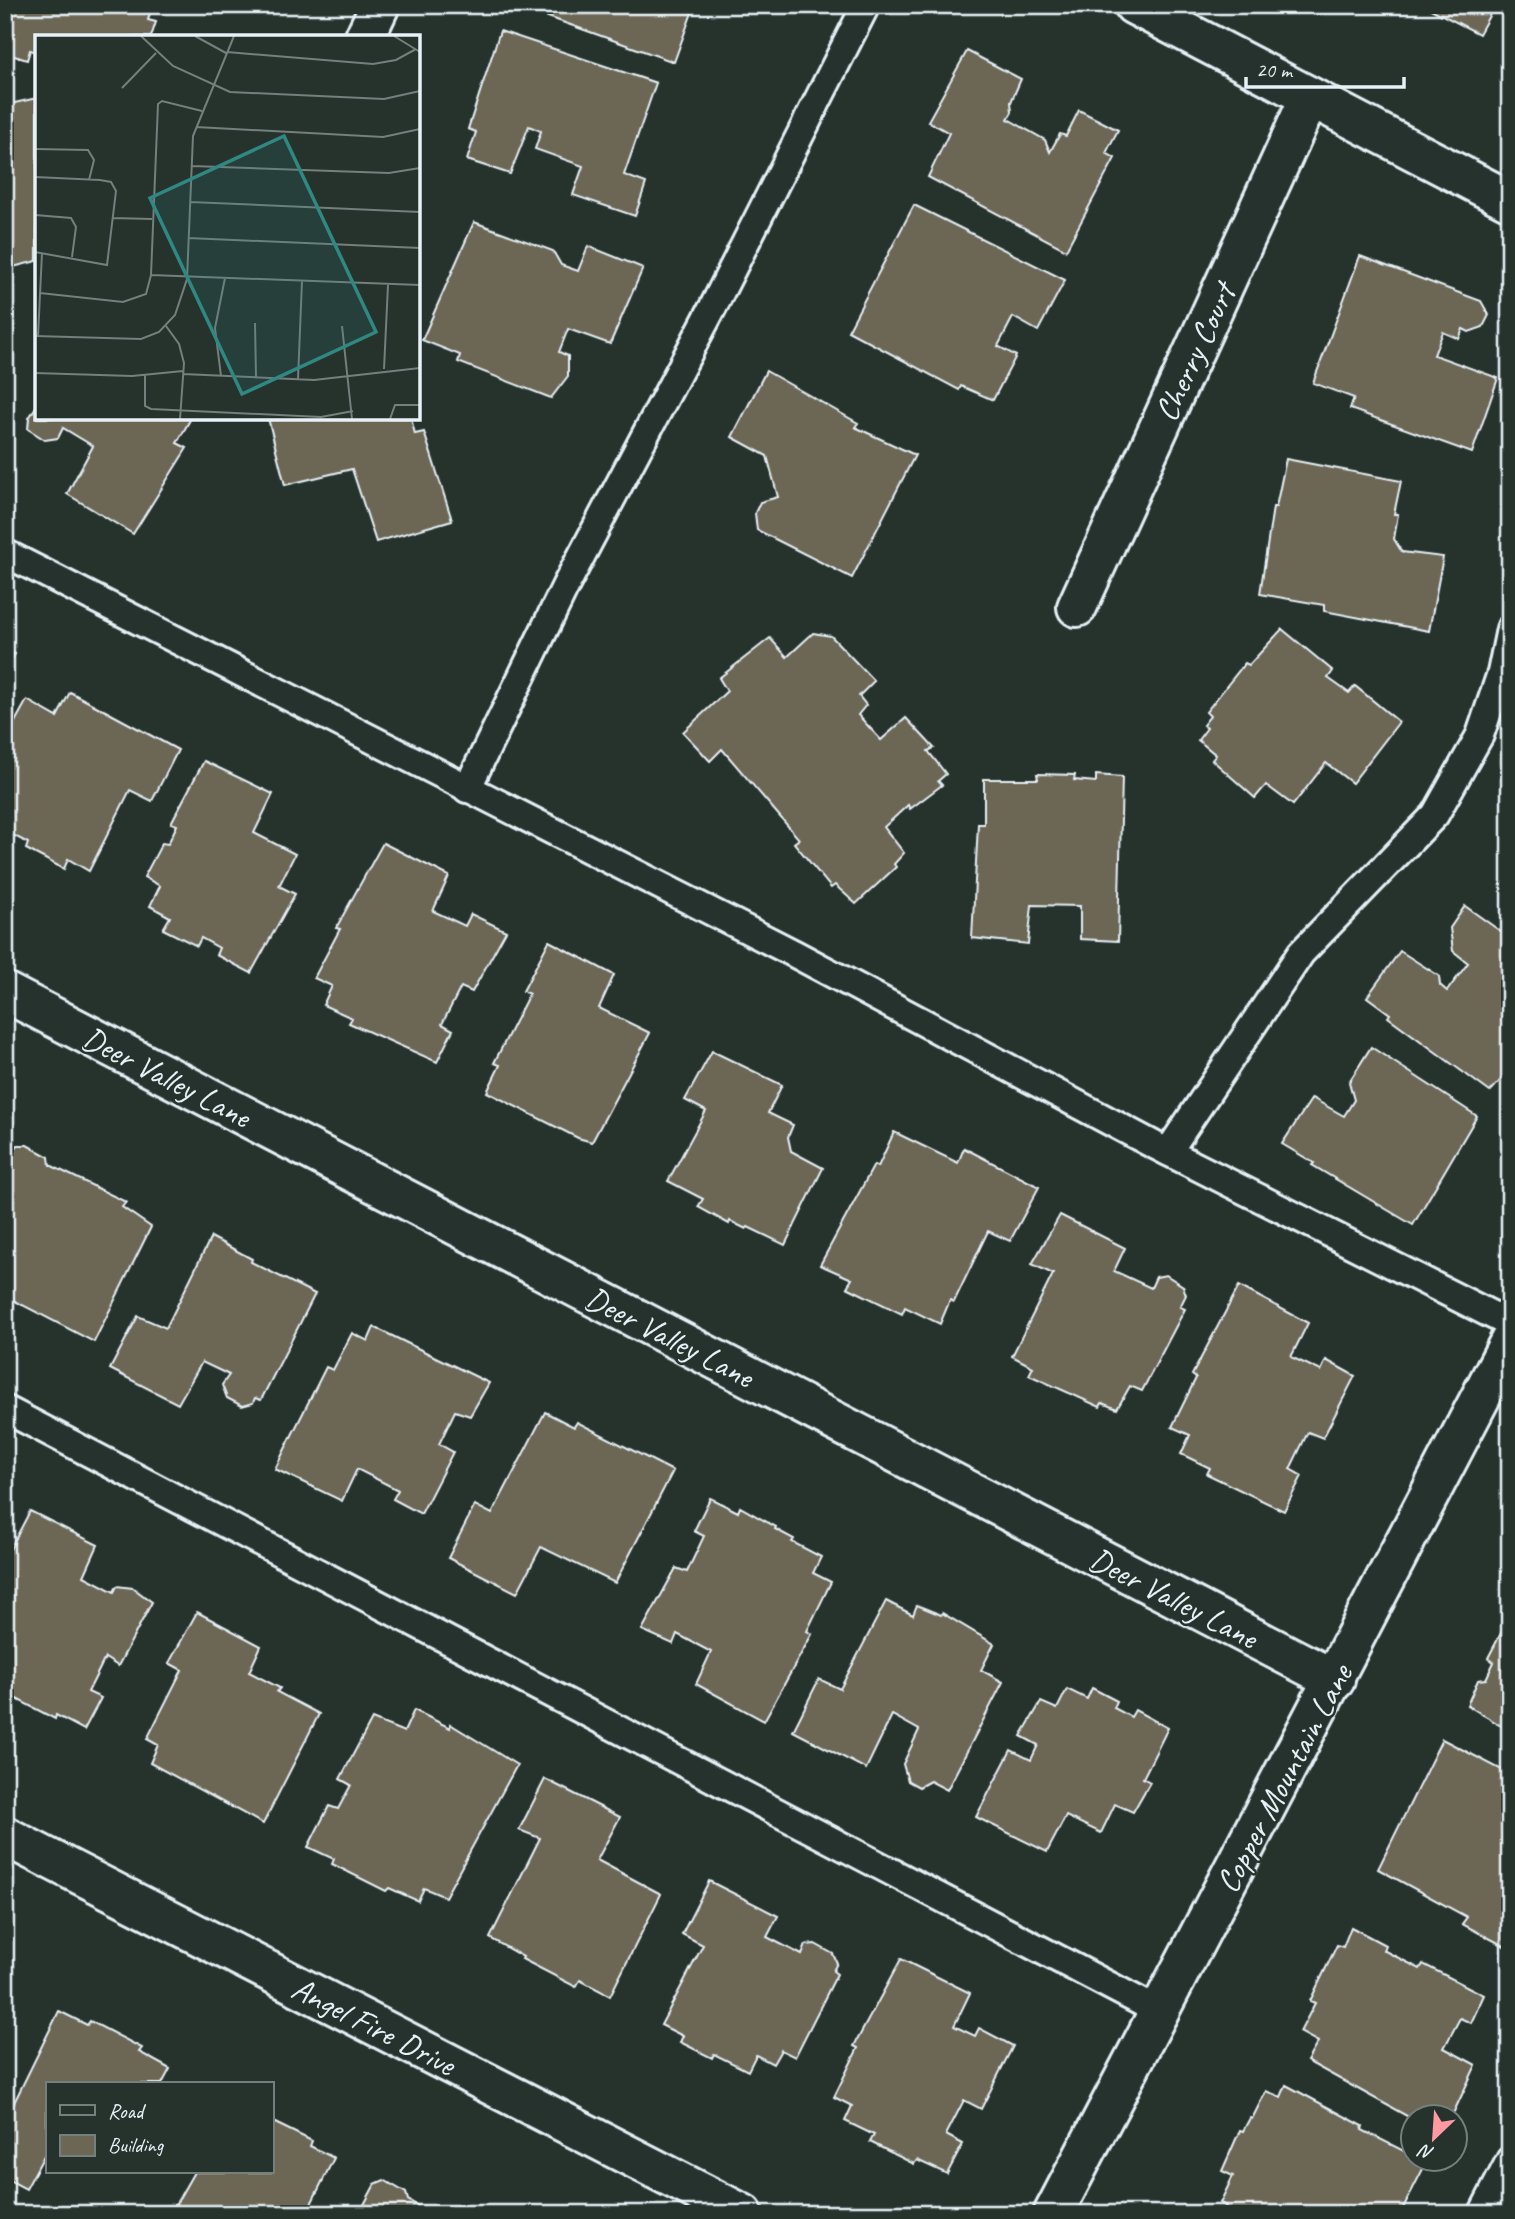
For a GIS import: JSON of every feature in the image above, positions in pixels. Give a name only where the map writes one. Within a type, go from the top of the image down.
[{"type":"street","points":[[366,35],[380,5]]},
{"type":"street","points":[[1134,5],[1510,201]]},
{"type":"street","name":"Cherry Court","points":[[1077,607],[1310,97]]},
{"type":"street","name":"Deer Valley Lane","points":[[5,992],[1335,1680]]},
{"type":"street","name":"Copper Mountain Lane","points":[[1053,2214],[1335,1680],[1510,1341]]},
{"type":"street","name":"Angel Fire Drive","points":[[5,1836],[743,2214]]},
{"type":"lane","points":[[467,789],[566,586],[714,305],[866,5]]},
{"type":"lane","points":[[5,553],[795,954],[1168,1152],[1510,1324]]},
{"type":"lane","points":[[1168,1152],[1301,953],[1435,815],[1480,735],[1501,673],[1510,629]]},
{"type":"lane","points":[[5,1409],[1160,2012]]},
{"type":"lane","points":[[1482,2214],[1510,2160]]},
{"type":"building","points":[[5,5],[152,5],[148,20],[156,22],[152,35],[35,35],[35,51],[30,50],[27,60],[5,53]]},
{"type":"building","points":[[539,5],[694,7],[674,62],[537,13]]},
{"type":"building","points":[[1423,5],[1495,5],[1479,34]]},
{"type":"building","points":[[500,31],[656,83],[624,175],[646,183],[635,216],[573,195],[583,166],[535,149],[541,131],[529,126],[510,174],[467,160],[476,132],[468,129]]},
{"type":"building","points":[[1510,34],[1510,53],[1502,49]]},
{"type":"building","points":[[967,51],[1021,79],[1011,102],[1012,112],[1008,119],[1045,140],[1050,152],[1060,134],[1066,136],[1079,110],[1118,130],[1106,153],[1115,158],[1066,250],[928,177],[949,133],[928,121]]},
{"type":"building","points":[[35,98],[35,262],[5,269],[5,105]]},
{"type":"building","points":[[914,205],[1065,280],[1038,331],[1013,317],[998,346],[1016,356],[993,400],[961,386],[959,390],[848,331]]},
{"type":"building","points":[[474,222],[553,251],[561,265],[578,271],[588,246],[643,268],[610,344],[568,329],[559,352],[568,356],[568,376],[551,398],[458,362],[460,355],[422,340]]},
{"type":"building","points":[[1360,256],[1481,301],[1489,315],[1483,327],[1469,332],[1463,329],[1459,339],[1443,332],[1434,355],[1498,378],[1472,453],[1350,409],[1354,398],[1313,383]]},
{"type":"building","points":[[766,371],[858,423],[855,427],[915,455],[852,578],[757,530],[755,513],[760,502],[778,497],[767,456],[732,437]]},
{"type":"building","points":[[35,408],[35,420],[190,420],[177,443],[187,448],[133,534],[67,494],[93,446],[63,428],[58,438],[45,440],[28,429],[29,418]]},
{"type":"building","points":[[269,420],[412,420],[415,434],[424,432],[452,520],[376,542],[352,469],[285,485]]},
{"type":"building","points":[[1286,459],[1401,481],[1394,514],[1398,514],[1394,539],[1402,552],[1443,557],[1429,631],[1324,611],[1324,605],[1260,594],[1273,507],[1276,507]]},
{"type":"building","points":[[1282,629],[1333,671],[1328,678],[1349,693],[1355,686],[1399,722],[1352,783],[1326,763],[1293,805],[1266,785],[1255,798],[1212,760],[1216,755],[1198,740],[1207,728],[1203,725],[1210,716],[1206,712],[1245,663],[1249,665]]},
{"type":"building","points":[[813,633],[831,636],[874,681],[859,696],[866,705],[858,715],[881,740],[906,718],[934,748],[928,751],[946,774],[938,781],[942,785],[910,809],[908,805],[884,827],[904,853],[894,864],[896,867],[856,904],[835,885],[831,888],[794,843],[799,839],[722,749],[710,761],[683,732],[727,691],[719,678],[770,638],[787,657]]},
{"type":"building","points":[[5,649],[15,654],[5,671]]},
{"type":"building","points":[[70,692],[178,750],[152,801],[130,790],[89,871],[68,859],[64,869],[26,849],[28,843],[5,831],[5,740],[27,700],[57,717]]},
{"type":"building","points":[[204,761],[273,794],[254,833],[295,854],[279,886],[295,894],[251,973],[216,955],[219,948],[201,938],[197,946],[163,929],[170,917],[150,906],[160,886],[144,877],[162,843],[168,844],[177,825],[171,823]]},
{"type":"building","points":[[1037,774],[1075,775],[1074,780],[1096,782],[1096,775],[1122,777],[1118,941],[1080,939],[1080,906],[1032,905],[1028,944],[972,938],[978,824],[984,824],[984,779],[1038,779]]},
{"type":"building","points":[[383,843],[449,876],[433,911],[465,926],[471,914],[506,931],[472,992],[461,987],[442,1024],[453,1030],[437,1062],[349,1023],[352,1018],[323,1005],[332,986],[314,978],[340,929],[336,928]]},
{"type":"building","points":[[1465,906],[1510,938],[1510,1070],[1490,1092],[1388,1017],[1390,1014],[1367,997],[1400,951],[1439,976],[1440,985],[1447,991],[1468,963],[1453,951],[1450,928]]},
{"type":"building","points":[[549,941],[614,975],[599,1008],[650,1033],[592,1142],[578,1138],[487,1092],[500,1065],[494,1063],[529,994],[523,991]]},
{"type":"building","points":[[1371,1047],[1477,1116],[1413,1225],[1282,1144],[1312,1098],[1344,1116],[1354,1100],[1349,1082]]},
{"type":"building","points":[[712,1051],[782,1085],[768,1113],[793,1125],[788,1137],[791,1151],[823,1168],[785,1245],[748,1227],[746,1229],[730,1221],[729,1224],[698,1207],[703,1199],[668,1181],[706,1111],[685,1100]]},
{"type":"building","points":[[894,1132],[958,1163],[964,1148],[1039,1187],[1010,1241],[988,1231],[954,1302],[950,1300],[940,1324],[905,1307],[902,1314],[847,1287],[852,1279],[820,1265],[874,1165],[878,1167]]},
{"type":"building","points":[[18,1145],[27,1145],[49,1157],[50,1165],[126,1202],[122,1207],[151,1227],[94,1342],[5,1296],[5,1163]]},
{"type":"building","points":[[1060,1215],[1125,1248],[1114,1271],[1151,1288],[1156,1277],[1166,1275],[1183,1286],[1186,1295],[1180,1307],[1185,1309],[1142,1391],[1130,1386],[1117,1409],[1102,1403],[1100,1407],[1029,1375],[1033,1367],[1012,1356],[1053,1274],[1032,1264]]},
{"type":"building","points":[[211,1237],[252,1259],[251,1262],[315,1294],[261,1400],[255,1398],[253,1403],[242,1406],[227,1398],[222,1385],[229,1375],[202,1362],[178,1404],[110,1369],[138,1316],[166,1328]]},
{"type":"building","points":[[1239,1286],[1308,1323],[1291,1357],[1321,1371],[1326,1360],[1355,1376],[1323,1438],[1308,1432],[1290,1469],[1302,1476],[1284,1511],[1207,1474],[1210,1468],[1181,1454],[1190,1435],[1172,1427],[1196,1378],[1192,1375]]},
{"type":"building","points":[[374,1327],[489,1383],[470,1416],[455,1411],[439,1444],[453,1452],[421,1514],[393,1499],[398,1490],[357,1469],[342,1501],[275,1469],[326,1367],[333,1370],[352,1333],[368,1341]]},
{"type":"building","points":[[545,1412],[574,1427],[577,1422],[673,1471],[615,1583],[541,1547],[517,1593],[448,1558],[475,1505],[492,1514]]},
{"type":"building","points":[[710,1498],[738,1512],[740,1507],[794,1539],[792,1542],[821,1557],[813,1573],[831,1582],[807,1631],[812,1634],[764,1721],[696,1684],[711,1652],[677,1634],[673,1644],[642,1630],[676,1568],[687,1572],[704,1536],[694,1531]]},
{"type":"building","points":[[30,1511],[98,1545],[84,1576],[114,1592],[117,1586],[133,1588],[152,1602],[118,1666],[105,1658],[88,1692],[101,1698],[84,1730],[56,1715],[55,1719],[5,1693],[5,1559]]},
{"type":"building","points":[[886,1601],[913,1615],[917,1605],[941,1615],[942,1613],[994,1644],[981,1670],[1003,1682],[947,1790],[930,1781],[919,1787],[908,1781],[903,1764],[919,1730],[892,1715],[866,1769],[793,1731],[819,1679],[840,1689]]},
{"type":"building","points":[[197,1612],[261,1646],[249,1672],[280,1688],[277,1692],[319,1714],[263,1824],[150,1763],[158,1745],[147,1739],[182,1670],[169,1663]]},
{"type":"building","points":[[1510,1616],[1510,1731],[1467,1705],[1478,1680],[1486,1679],[1494,1662],[1488,1658]]},
{"type":"building","points":[[1092,1688],[1117,1701],[1114,1708],[1131,1717],[1135,1710],[1168,1728],[1143,1778],[1150,1782],[1133,1812],[1115,1804],[1101,1833],[1066,1816],[1047,1852],[976,1817],[1011,1750],[1031,1760],[1038,1745],[1021,1736],[1041,1702],[1057,1709],[1067,1689],[1087,1699]]},
{"type":"building","points":[[414,1710],[450,1728],[450,1724],[517,1765],[445,1897],[424,1888],[418,1901],[389,1888],[386,1891],[332,1864],[334,1859],[308,1847],[329,1806],[338,1809],[351,1785],[340,1779],[372,1719],[404,1732]]},
{"type":"building","points":[[1442,1739],[1510,1774],[1510,1949],[1462,1924],[1467,1917],[1378,1869]]},
{"type":"building","points":[[545,1779],[620,1817],[597,1860],[661,1894],[610,1996],[580,1980],[576,1987],[522,1959],[523,1957],[490,1938],[540,1838],[519,1830]]},
{"type":"building","points":[[709,1881],[778,1916],[767,1937],[802,1955],[806,1945],[815,1944],[833,1954],[837,1963],[833,1971],[837,1974],[795,2057],[781,2050],[773,2064],[756,2055],[748,2071],[714,2054],[712,2058],[680,2042],[683,2036],[661,2025],[703,1945],[682,1934]]},
{"type":"building","points":[[1351,1927],[1385,1945],[1383,1950],[1420,1969],[1423,1964],[1484,1995],[1471,2023],[1460,2018],[1444,2048],[1476,2065],[1458,2104],[1400,2104],[1400,2112],[1307,2061],[1318,2042],[1300,2032],[1315,2003],[1310,2001],[1337,1945],[1343,1947]]},
{"type":"building","points":[[901,1959],[970,1993],[954,2026],[975,2036],[979,2028],[1013,2046],[981,2109],[964,2100],[946,2135],[963,2144],[947,2174],[917,2160],[914,2164],[870,2142],[874,2135],[845,2121],[852,2106],[834,2097],[858,2048],[854,2046]]},
{"type":"building","points":[[59,2011],[87,2025],[90,2021],[142,2048],[139,2052],[170,2069],[163,2082],[46,2082],[46,2152],[26,2189],[5,2178],[5,2111],[9,2113]]},
{"type":"building","points":[[1286,2085],[1400,2149],[1400,2174],[1420,2174],[1400,2214],[1222,2214],[1226,2206],[1220,2203],[1233,2176],[1222,2171],[1240,2130],[1243,2131],[1250,2118],[1252,2119],[1266,2091],[1281,2097]]},
{"type":"building","points":[[273,2122],[312,2141],[310,2146],[334,2158],[306,2214],[170,2214],[193,2174],[273,2174]]},
{"type":"building","points":[[384,2180],[406,2193],[408,2200],[432,2214],[359,2214],[375,2184]]}]
